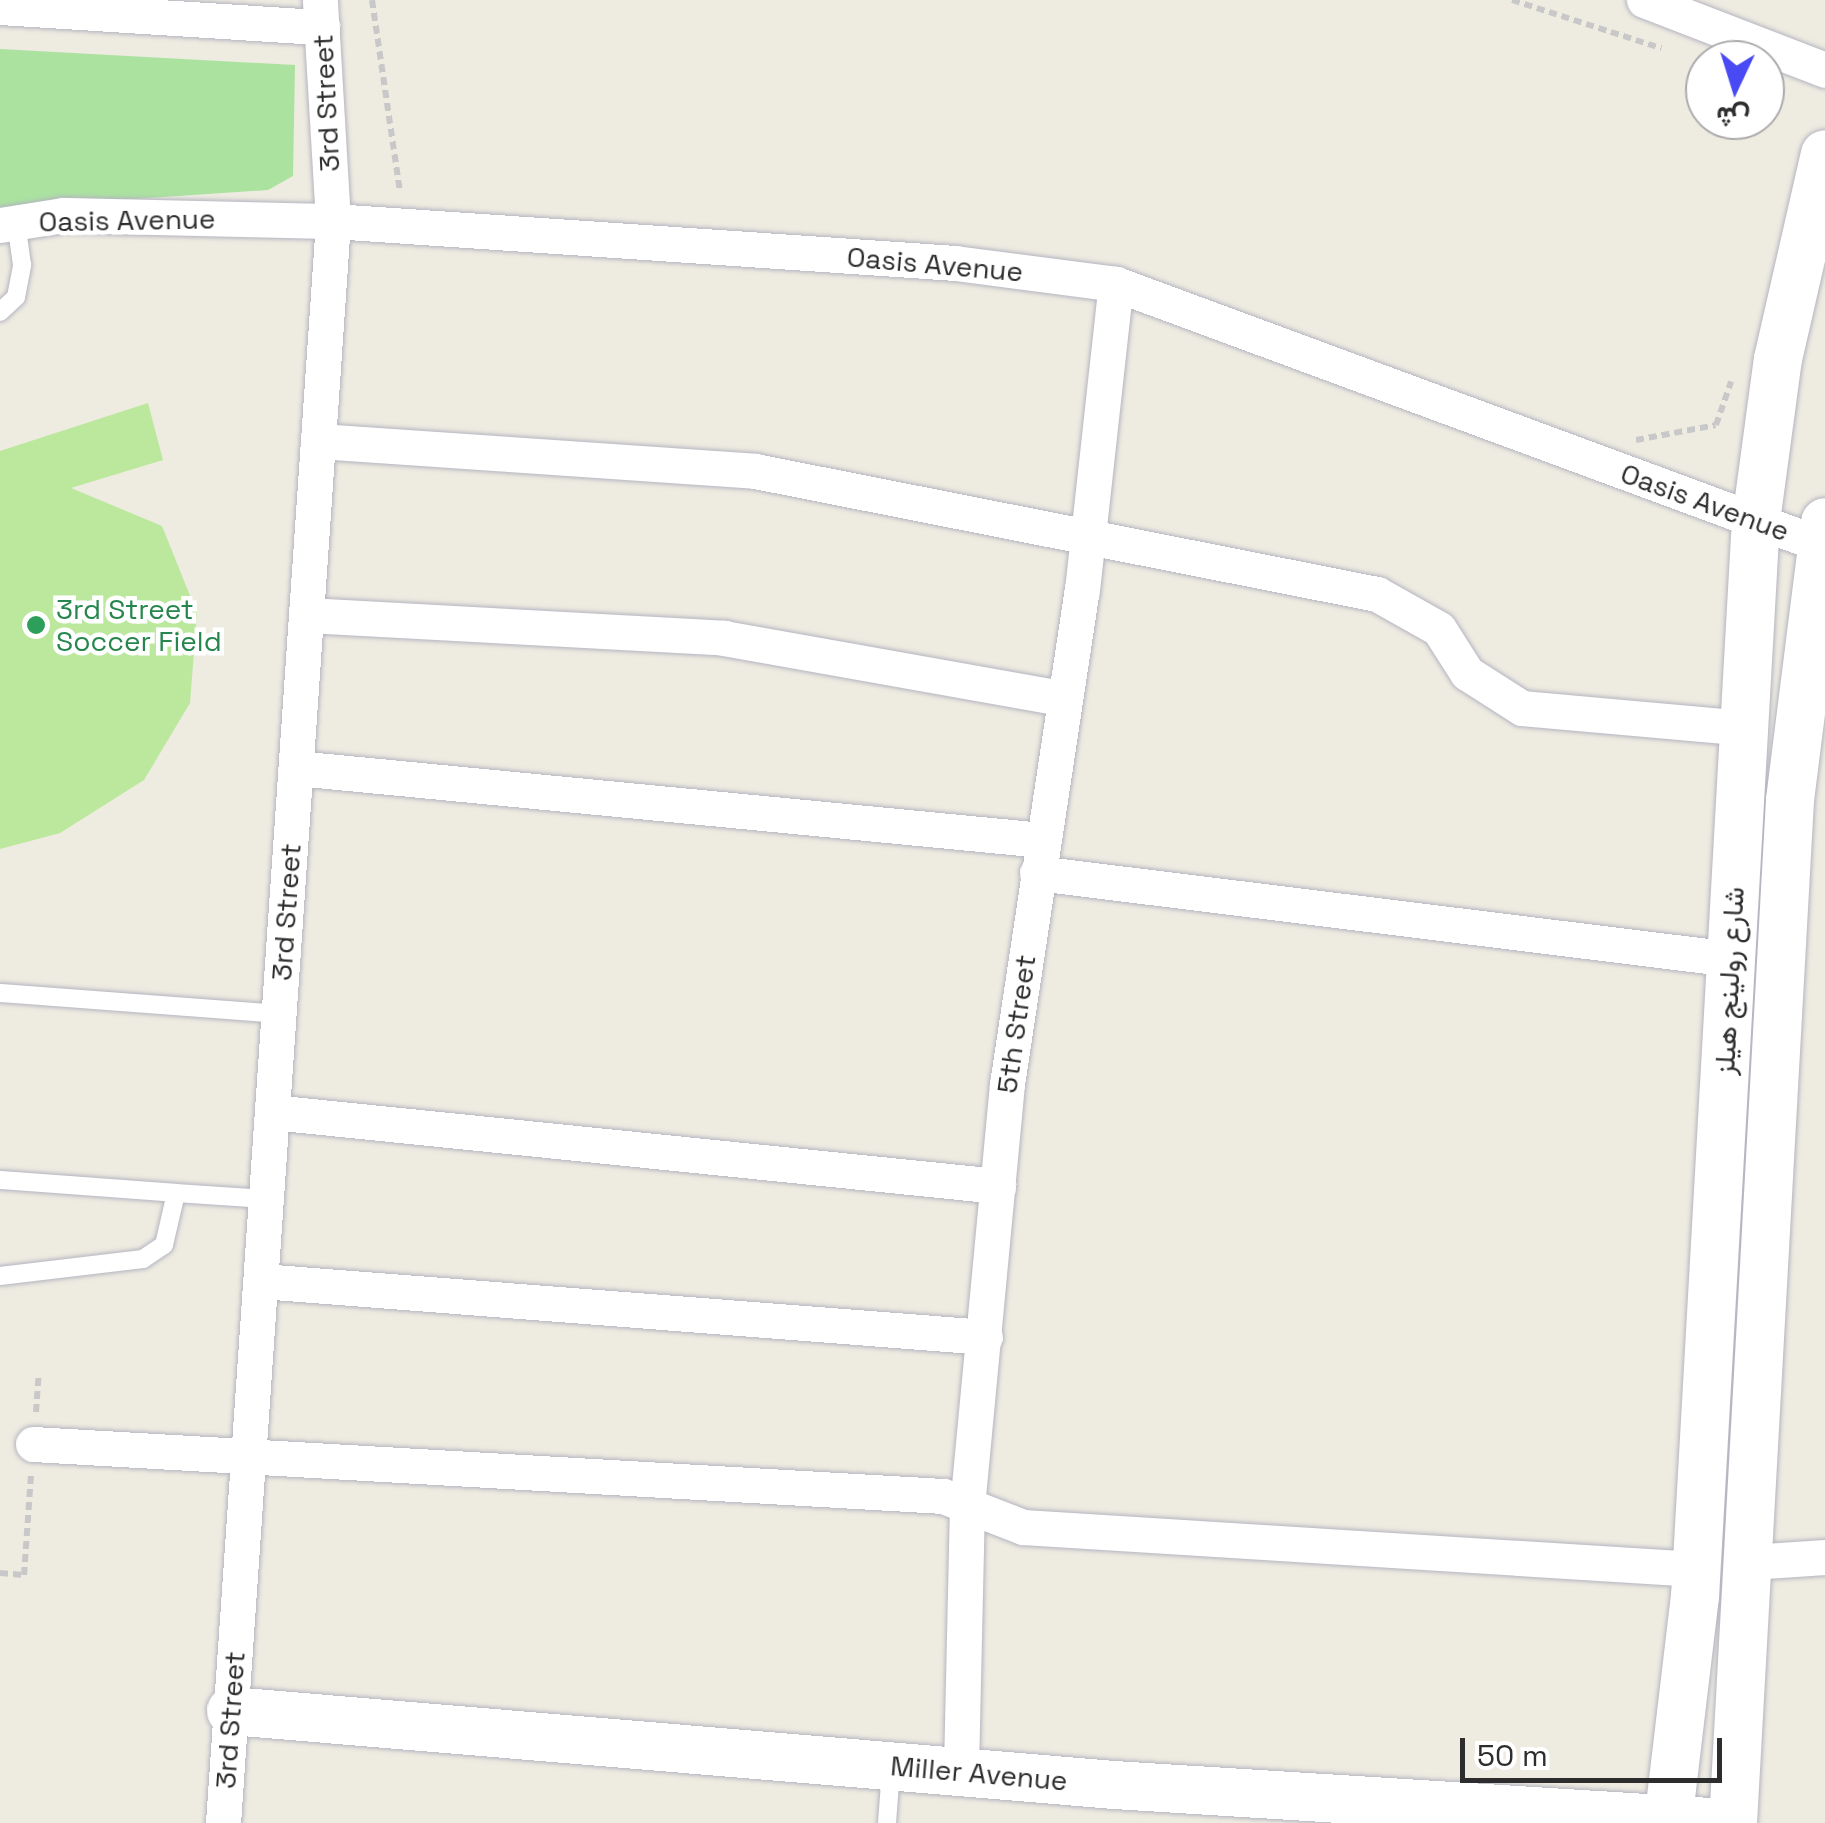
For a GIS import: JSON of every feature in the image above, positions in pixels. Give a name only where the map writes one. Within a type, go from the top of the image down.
[{"type":"main road","name":"شارع رولينج هيلز","points":[[1669,1818],[1696,1569],[1756,520],[1778,359],[1825,154]]},
{"type":"main road","name":"شارع رولينج هيلز","points":[[1730,1823],[1750,1562],[1790,800],[1824,538]]},
{"type":"main road","name":"Miller Avenue","points":[[231,1711],[961,1770],[1113,1804],[1669,1818],[1730,1823]]},
{"type":"street","points":[[1644,0],[1825,70]]},
{"type":"street","points":[[0,6],[321,13]]},
{"type":"street","name":"3rd Street","points":[[223,1823],[333,220],[321,13]]},
{"type":"street","name":"Oasis Avenue","points":[[8,224],[63,214],[333,220],[1116,284],[1756,520],[1824,538]]},
{"type":"street","name":"5th Street","points":[[961,1770],[967,1507],[998,1186],[1040,856],[1088,542],[1116,284]]},
{"type":"street","points":[[318,440],[755,471],[1088,542],[1377,594],[1439,629],[1467,673],[1522,708],[1744,728]]},
{"type":"street","points":[[306,614],[724,638],[1065,698]]},
{"type":"street","points":[[296,768],[1040,856],[1731,958]]},
{"type":"street","points":[[272,1112],[998,1186]]},
{"type":"street","points":[[260,1281],[984,1337]]},
{"type":"street","points":[[33,1444],[943,1496],[1024,1527],[1696,1569]]},
{"type":"street","points":[[1750,1562],[1825,1557]]},
{"type":"lane","points":[[0,312],[16,297],[22,266],[8,224]]},
{"type":"lane","points":[[0,993],[278,1014]]},
{"type":"lane","points":[[0,1180],[266,1199]]},
{"type":"lane","points":[[0,1276],[143,1259],[164,1245],[176,1193]]},
{"type":"lane","points":[[887,1823],[891,1764]]},
{"type":"path","points":[[1512,0],[1668,50]]},
{"type":"path","points":[[0,1573],[24,1575],[39,1373]]},
{"type":"green space","points":[[0,49],[295,65],[293,176],[268,190],[0,208]]},
{"type":"green space","points":[[148,403],[163,460],[71,488],[162,526],[197,613],[190,703],[144,780],[60,833],[0,849],[0,451]]},
{"type":"place","name":"3rd Street Soccer Field","points":[[36,625]]}]
